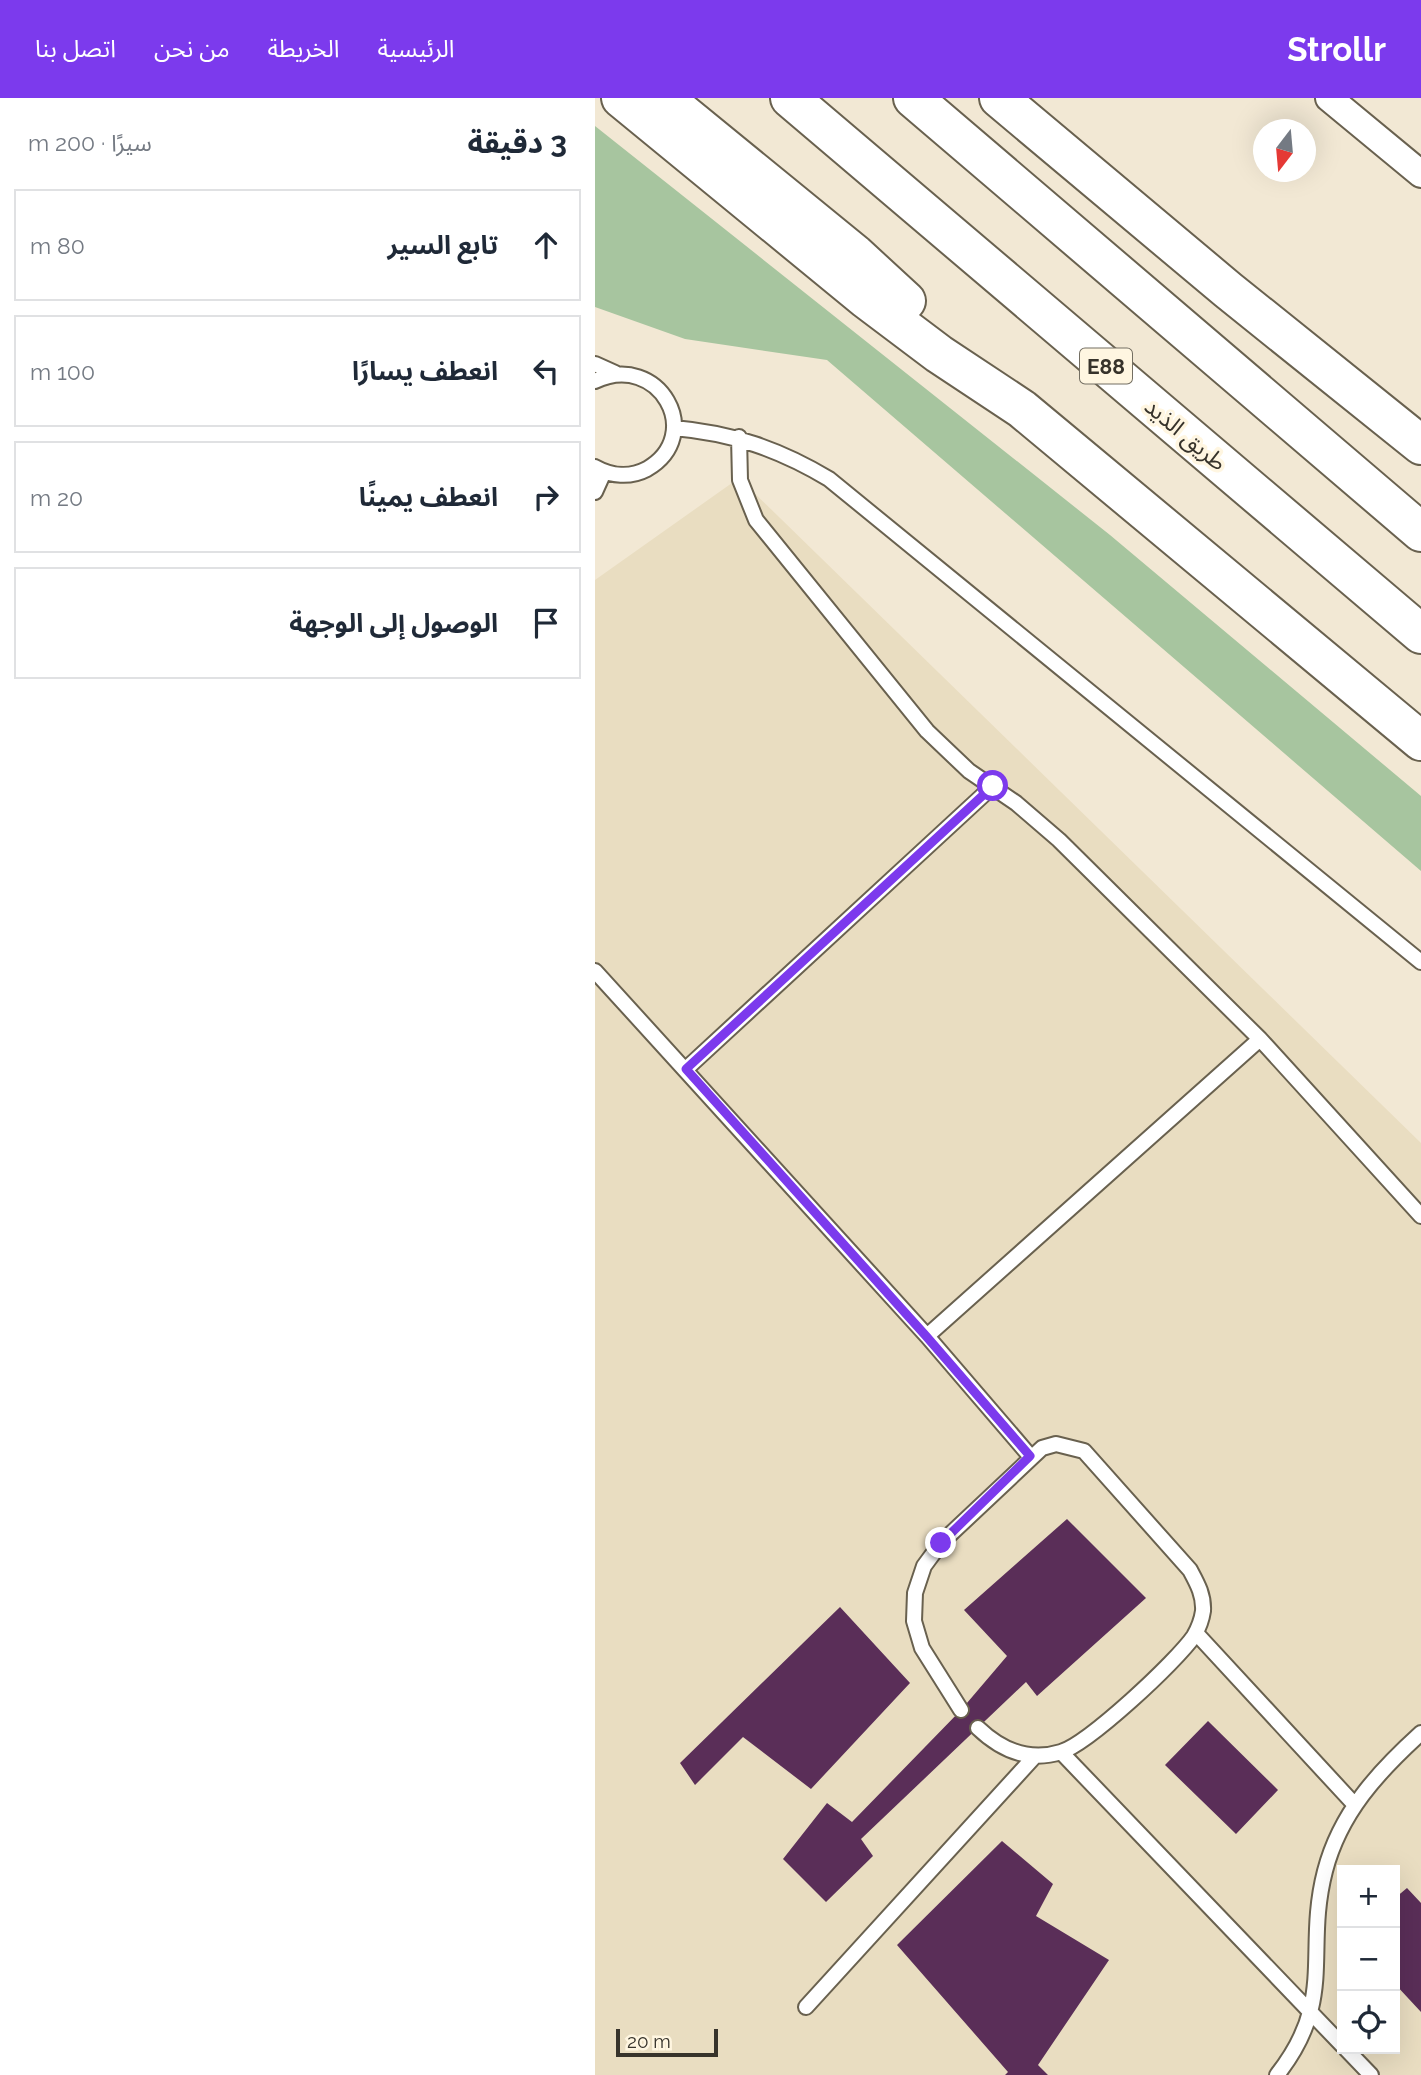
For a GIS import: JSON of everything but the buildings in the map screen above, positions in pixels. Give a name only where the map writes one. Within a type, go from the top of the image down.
[{"type":"highway","points":[[621,98],[866,299],[939,354],[1022,409]]},
{"type":"highway","points":[[664,98],[855,254],[1022,409],[1421,741]]},
{"type":"highway","name":"طريق الذيد","points":[[790,98],[1421,634]]},
{"type":"highway","points":[[913,98],[1421,532]]},
{"type":"highway","points":[[999,98],[1228,290],[1421,445]]},
{"type":"highway","points":[[1040,98],[1171,224],[1228,290]]},
{"type":"street","points":[[1329,98],[1421,174]]},
{"type":"lane","points":[[595,364],[615,373],[633,374],[650,381],[663,394],[671,410],[674,428],[667,449],[656,464],[640,472],[622,475],[600,470],[595,492]]},
{"type":"lane","points":[[595,381],[615,373]]},
{"type":"lane","points":[[674,428],[739,437],[800,461],[837,486],[1421,962]]},
{"type":"lane","points":[[739,437],[740,480],[756,520],[927,731],[961,764],[993,786],[1059,840],[1260,1039],[1421,1216]]},
{"type":"lane","points":[[686,1069],[993,786]]},
{"type":"lane","points":[[595,971],[926,1336],[1030,1456]]},
{"type":"lane","points":[[926,1336],[1260,1039]]},
{"type":"lane","points":[[961,1710],[922,1648],[914,1621],[915,1592],[924,1566],[941,1543],[1030,1456],[1056,1444],[1084,1451],[1190,1570],[1201,1590],[1203,1611],[1196,1633],[1175,1658],[1094,1731],[1078,1744],[1061,1752],[1035,1756],[1013,1752],[993,1743],[978,1728]]},
{"type":"lane","points":[[1196,1633],[1354,1804]]},
{"type":"lane","points":[[1277,2075],[1303,2035],[1311,2012],[1316,1989],[1319,1907],[1325,1871],[1337,1837],[1354,1804],[1392,1759],[1421,1733]]},
{"type":"lane","points":[[1061,1752],[1337,2040]]},
{"type":"lane","points":[[806,2007],[1035,1756]]},
{"type":"lane","points":[[1351,2054],[1371,2075]]},
{"type":"shaded area","points":[[739,478],[1421,1143],[1421,2075],[595,2075],[595,580]]},
{"type":"green space","points":[[595,126],[1110,535],[1421,796],[1421,871],[827,360],[685,339],[595,307]]},
{"type":"route","points":[[941,1543],[1030,1456],[686,1069],[993,786]]}]
